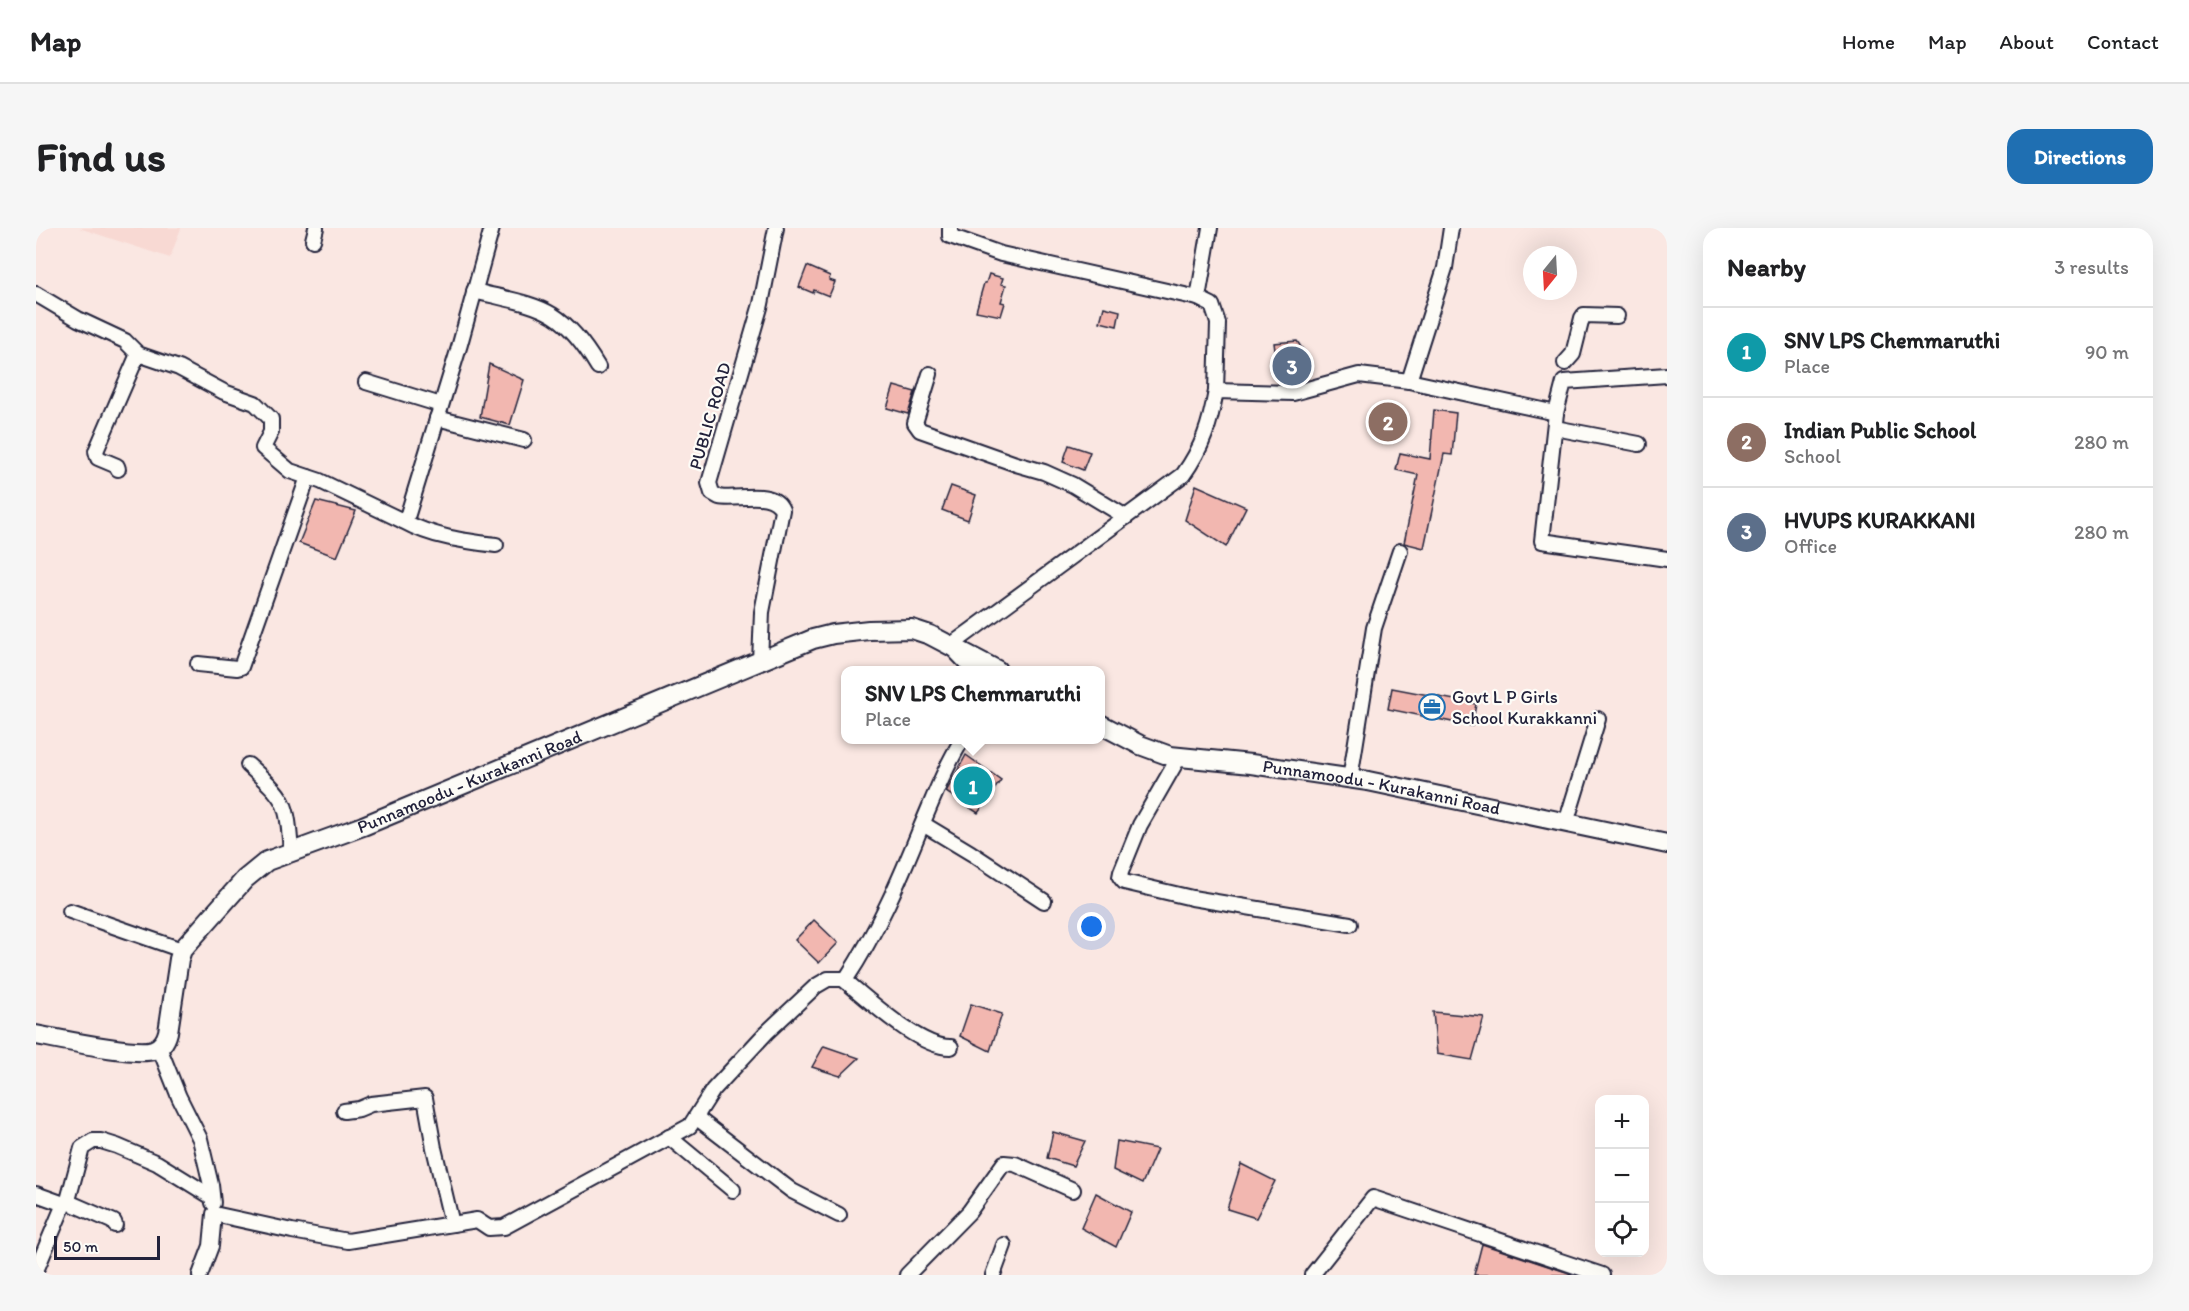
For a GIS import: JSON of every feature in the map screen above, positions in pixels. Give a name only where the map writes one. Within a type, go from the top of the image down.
[{"type":"main road","name":"Punnamoodu - Kurakanni Road","points":[[159,1047],[168,1032],[182,950],[245,879],[267,861],[374,822],[820,637],[869,630],[912,629],[930,635],[989,666]]},
{"type":"main road","name":"Punnamoodu - Kurakanni Road","points":[[1105,726],[1140,745],[1170,756],[1350,779],[1667,844]]},
{"type":"main road","points":[[36,1035],[128,1050],[147,1051],[159,1047]]},
{"type":"street","points":[[403,521],[408,514],[492,228]]},
{"type":"street","name":"PUBLIC ROAD","points":[[760,662],[762,612],[782,510],[778,503],[768,497],[718,497],[712,493],[710,483],[761,304],[776,228]]},
{"type":"street","points":[[950,228],[950,236],[1001,255],[1198,298],[1212,305],[1218,323],[1216,391],[1210,423],[1198,453],[1183,475],[950,646],[969,666]]},
{"type":"street","points":[[1198,298],[1210,228]]},
{"type":"street","points":[[1409,381],[1445,268],[1451,228]]},
{"type":"street","points":[[474,291],[538,307],[552,313],[568,325],[585,344],[598,368]]},
{"type":"street","points":[[36,294],[78,319],[125,341],[138,354],[179,368],[224,392],[255,403],[271,419],[271,432],[263,447],[290,471],[308,477],[417,529],[457,540],[496,545]]},
{"type":"street","points":[[1617,316],[1584,315],[1573,354],[1566,358],[1562,376],[1564,382],[1556,413],[1542,541],[1667,559]]},
{"type":"street","points":[[118,470],[117,466],[98,458],[96,452],[138,354]]},
{"type":"street","points":[[930,374],[915,423],[920,430],[1044,472],[1087,493],[1126,517]]},
{"type":"street","points":[[1216,391],[1293,393],[1359,375],[1409,381],[1556,413]]},
{"type":"street","points":[[1564,382],[1667,375]]},
{"type":"street","points":[[366,382],[439,411],[524,440]]},
{"type":"street","points":[[1555,428],[1639,444]]},
{"type":"street","points":[[198,664],[241,667],[308,477]]},
{"type":"street","points":[[1350,779],[1374,628],[1400,551]]},
{"type":"street","points":[[1566,823],[1598,719]]},
{"type":"street","points":[[214,1214],[292,1232],[348,1241],[477,1220],[489,1228],[504,1227],[690,1126],[697,1118],[712,1090],[808,994],[828,979],[846,979],[851,972],[873,934],[950,759],[959,744]]},
{"type":"street","points":[[1179,757],[1140,825],[1121,873],[1120,877],[1124,882],[1192,898],[1350,924]]},
{"type":"street","points":[[248,765],[274,788],[285,804],[291,852]]},
{"type":"street","points":[[922,824],[1044,901]]},
{"type":"street","points":[[70,911],[182,950]]},
{"type":"street","points":[[843,979],[907,1029],[939,1046],[951,1047]]},
{"type":"street","points":[[159,1047],[179,1097],[200,1139],[212,1197],[214,1214],[212,1246],[200,1275]]},
{"type":"street","points":[[344,1111],[359,1109],[371,1104],[425,1098],[452,1224]]},
{"type":"street","points":[[697,1118],[792,1191],[839,1215]]},
{"type":"street","points":[[669,1137],[732,1190]]},
{"type":"street","points":[[38,1266],[66,1203],[82,1148],[93,1141],[100,1140],[157,1162],[212,1197]]},
{"type":"street","points":[[908,1275],[969,1212],[1004,1163],[1015,1164],[1073,1191]]},
{"type":"street","points":[[36,1194],[107,1219],[115,1225]]},
{"type":"street","points":[[1312,1275],[1373,1198],[1602,1275]]},
{"type":"street","points":[[993,1275],[1004,1245]]},
{"type":"shaded area","points":[[79,228],[181,228],[170,258]]},
{"type":"building","points":[[807,266],[830,276],[829,280],[835,282],[829,296],[799,287]]},
{"type":"building","points":[[989,274],[1003,278],[1001,284],[1006,285],[1001,302],[1005,303],[1001,316],[976,311]]},
{"type":"building","points":[[1104,307],[1120,311],[1117,326],[1100,322]]},
{"type":"building","points":[[1297,341],[1309,359],[1306,373],[1279,379],[1274,343]]},
{"type":"building","points":[[489,364],[524,380],[510,425],[480,417]]},
{"type":"building","points":[[894,386],[915,392],[908,414],[887,408]]},
{"type":"building","points":[[1434,410],[1456,413],[1452,455],[1444,454],[1424,548],[1404,543],[1418,475],[1396,470],[1400,453],[1430,459]]},
{"type":"building","points":[[1069,445],[1090,452],[1083,470],[1063,462]]},
{"type":"building","points":[[1196,485],[1246,507],[1226,547],[1185,520]]},
{"type":"building","points":[[951,486],[976,495],[968,520],[942,510]]},
{"type":"building","points":[[316,501],[356,511],[337,557],[299,543]]},
{"type":"building","name":"Govt L P Girls School Kurakkanni","points":[[1392,688],[1476,704],[1472,726],[1388,709]]},
{"type":"building","points":[[966,755],[1001,780],[978,813],[946,792]]},
{"type":"building","points":[[814,920],[838,943],[819,963],[795,940]]},
{"type":"building","points":[[971,1004],[1002,1014],[990,1051],[960,1036]]},
{"type":"building","points":[[1433,1012],[1484,1017],[1472,1060],[1437,1054]]},
{"type":"building","points":[[824,1046],[859,1058],[840,1076],[812,1067]]},
{"type":"building","points":[[1053,1132],[1085,1141],[1073,1166],[1047,1158]]},
{"type":"building","points":[[1117,1141],[1157,1149],[1142,1184],[1113,1170]]},
{"type":"building","points":[[1241,1164],[1275,1181],[1256,1218],[1227,1209]]},
{"type":"building","points":[[1096,1193],[1131,1212],[1116,1247],[1081,1228]]},
{"type":"building","points":[[1482,1244],[1572,1274],[1572,1275],[1474,1275]]},
{"type":"place","name":"HVUPS KURAKKANI","points":[[1292,366]]},
{"type":"place","name":"Indian Public School","points":[[1388,422]]},
{"type":"place","name":"Govt L P Girls School Kurakkanni","points":[[1432,707]]},
{"type":"place","name":"SNV LPS Chemmaruthi","points":[[973,786]]}]
